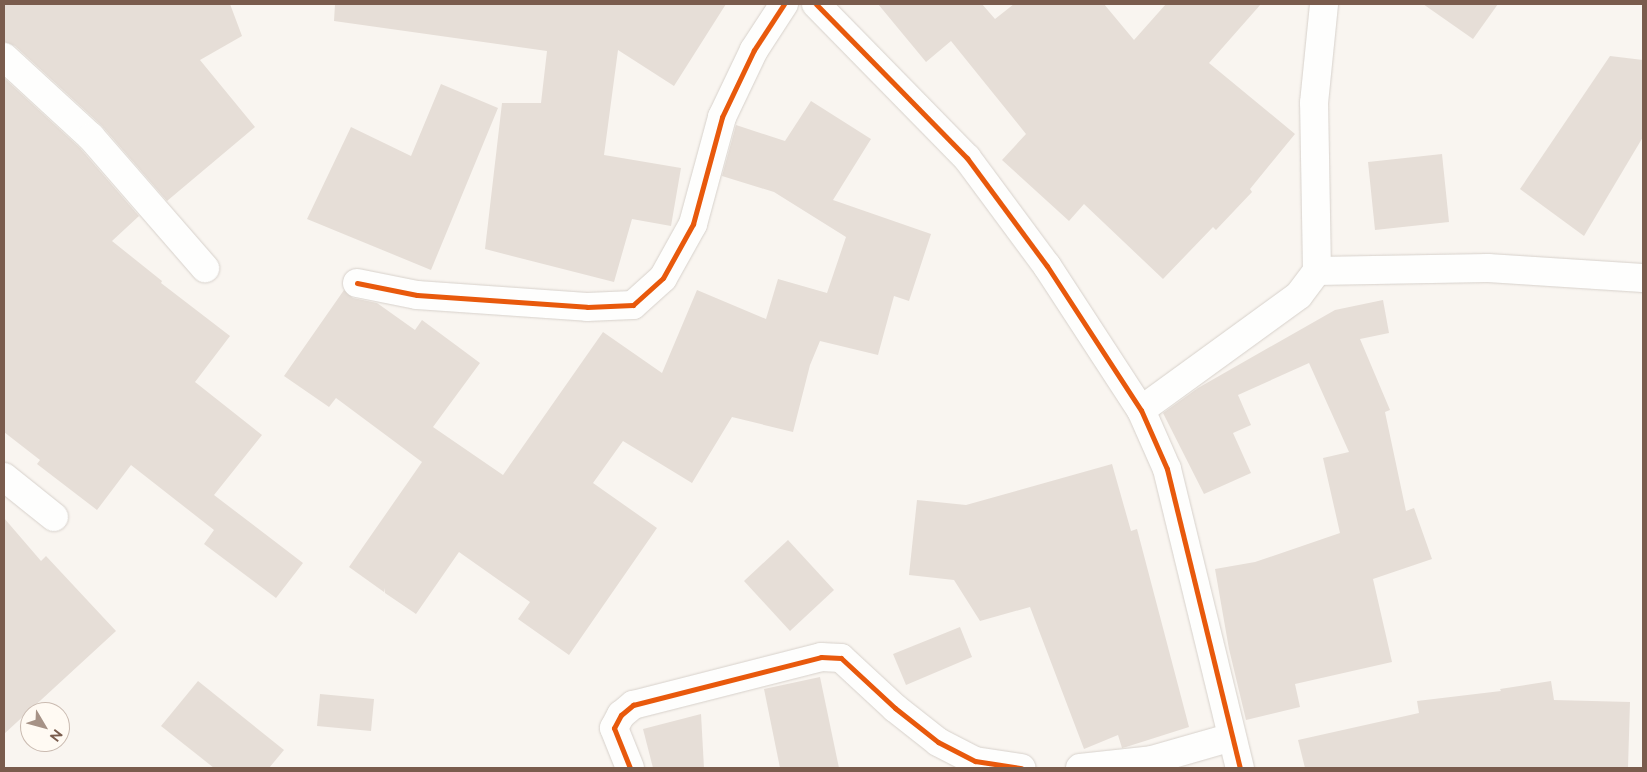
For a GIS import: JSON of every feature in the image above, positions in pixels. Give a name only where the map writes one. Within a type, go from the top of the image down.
[{"type":"street","points":[[357,283],[417,295],[587,307],[633,305],[663,278],[693,224],[722,117],[754,50],[784,4]]},
{"type":"street","points":[[816,4],[967,158],[1047,266],[1141,410],[1167,469],[1240,768]]},
{"type":"street","points":[[1141,410],[1298,295],[1317,271],[1314,103],[1324,4]]},
{"type":"street","points":[[4,57],[92,137],[204,268]]},
{"type":"street","points":[[1317,271],[1488,268],[1643,278]]},
{"type":"street","points":[[4,478],[54,517]]},
{"type":"street","points":[[630,768],[614,728],[620,715],[633,705],[822,657],[842,658],[895,708],[938,742],[975,761],[1021,768]]},
{"type":"street","points":[[1080,768],[1152,760],[1232,737]]},
{"type":"building","points":[[4,4],[230,4],[242,36],[200,60],[255,127],[167,201],[102,126],[15,46],[4,42]]},
{"type":"building","points":[[335,4],[726,4],[674,86],[618,50],[604,155],[681,168],[671,226],[632,219],[614,282],[485,249],[502,103],[541,103],[547,51],[334,21]]},
{"type":"building","points":[[878,4],[982,4],[995,19],[1014,4],[1104,4],[1134,40],[1166,4],[1261,4],[1209,63],[1295,134],[1250,189],[1252,192],[1216,230],[1213,227],[1163,279],[1084,204],[1069,221],[1002,160],[1026,134],[951,41],[926,62]]},
{"type":"building","points":[[1423,4],[1498,4],[1473,39]]},
{"type":"building","points":[[1610,56],[1643,60],[1643,137],[1584,236],[1520,189]]},
{"type":"building","points":[[4,78],[80,148],[139,216],[112,241],[162,281],[161,283],[230,336],[195,382],[262,435],[214,495],[303,563],[276,598],[204,544],[214,530],[131,465],[97,510],[37,464],[40,460],[4,432]]},
{"type":"building","points":[[441,84],[498,108],[431,270],[307,219],[351,127],[411,156]]},
{"type":"building","points":[[811,101],[871,139],[833,200],[931,234],[909,301],[894,296],[878,355],[820,341],[810,365],[793,432],[732,417],[692,483],[623,441],[593,483],[657,528],[569,655],[518,619],[530,602],[459,552],[416,614],[385,593],[384,588],[384,592],[349,567],[422,462],[336,398],[329,407],[284,376],[344,290],[353,298],[377,303],[415,330],[422,320],[480,363],[433,427],[503,475],[603,332],[662,373],[697,290],[766,319],[778,279],[827,293],[846,237],[774,192],[722,176],[736,125],[785,141]]},
{"type":"building","points":[[1442,154],[1449,222],[1375,230],[1368,162]]},
{"type":"building","points":[[1383,300],[1389,333],[1360,339],[1390,410],[1385,412],[1406,511],[1414,508],[1432,559],[1373,579],[1392,662],[1295,684],[1300,707],[1246,720],[1229,649],[1215,569],[1255,562],[1340,533],[1323,458],[1349,452],[1309,363],[1238,395],[1251,425],[1233,433],[1251,473],[1204,494],[1163,413],[1198,388],[1335,310]]},
{"type":"building","points":[[1112,464],[1131,531],[1137,529],[1189,727],[1122,748],[1118,735],[1084,749],[1030,607],[980,621],[954,580],[909,575],[917,500],[966,505]]},
{"type":"building","points":[[4,518],[41,561],[46,556],[116,631],[39,702],[20,702],[20,719],[4,734]]},
{"type":"building","points":[[788,540],[834,590],[790,631],[744,581]]},
{"type":"building","points":[[960,627],[972,657],[906,685],[893,654]]},
{"type":"building","points":[[820,677],[839,768],[780,768],[764,689]]},
{"type":"building","points":[[198,681],[284,750],[269,768],[214,768],[161,726]]},
{"type":"building","points":[[1551,681],[1554,700],[1630,702],[1628,768],[1305,768],[1298,740],[1419,713],[1417,701],[1501,691],[1500,689]]},
{"type":"building","points":[[320,694],[374,699],[371,731],[317,726]]},
{"type":"building","points":[[701,714],[704,768],[653,768],[643,729]]},
{"type":"cycle path","points":[[357,283],[417,295],[587,307],[633,305],[663,278],[693,224],[722,117],[754,50],[784,4]]},
{"type":"cycle path","points":[[816,4],[967,158],[1047,266],[1141,410],[1167,469],[1240,768]]},
{"type":"cycle path","points":[[630,768],[614,728],[621,715],[633,705],[821,657],[841,658],[895,708],[938,742],[975,761],[1021,768]]}]
